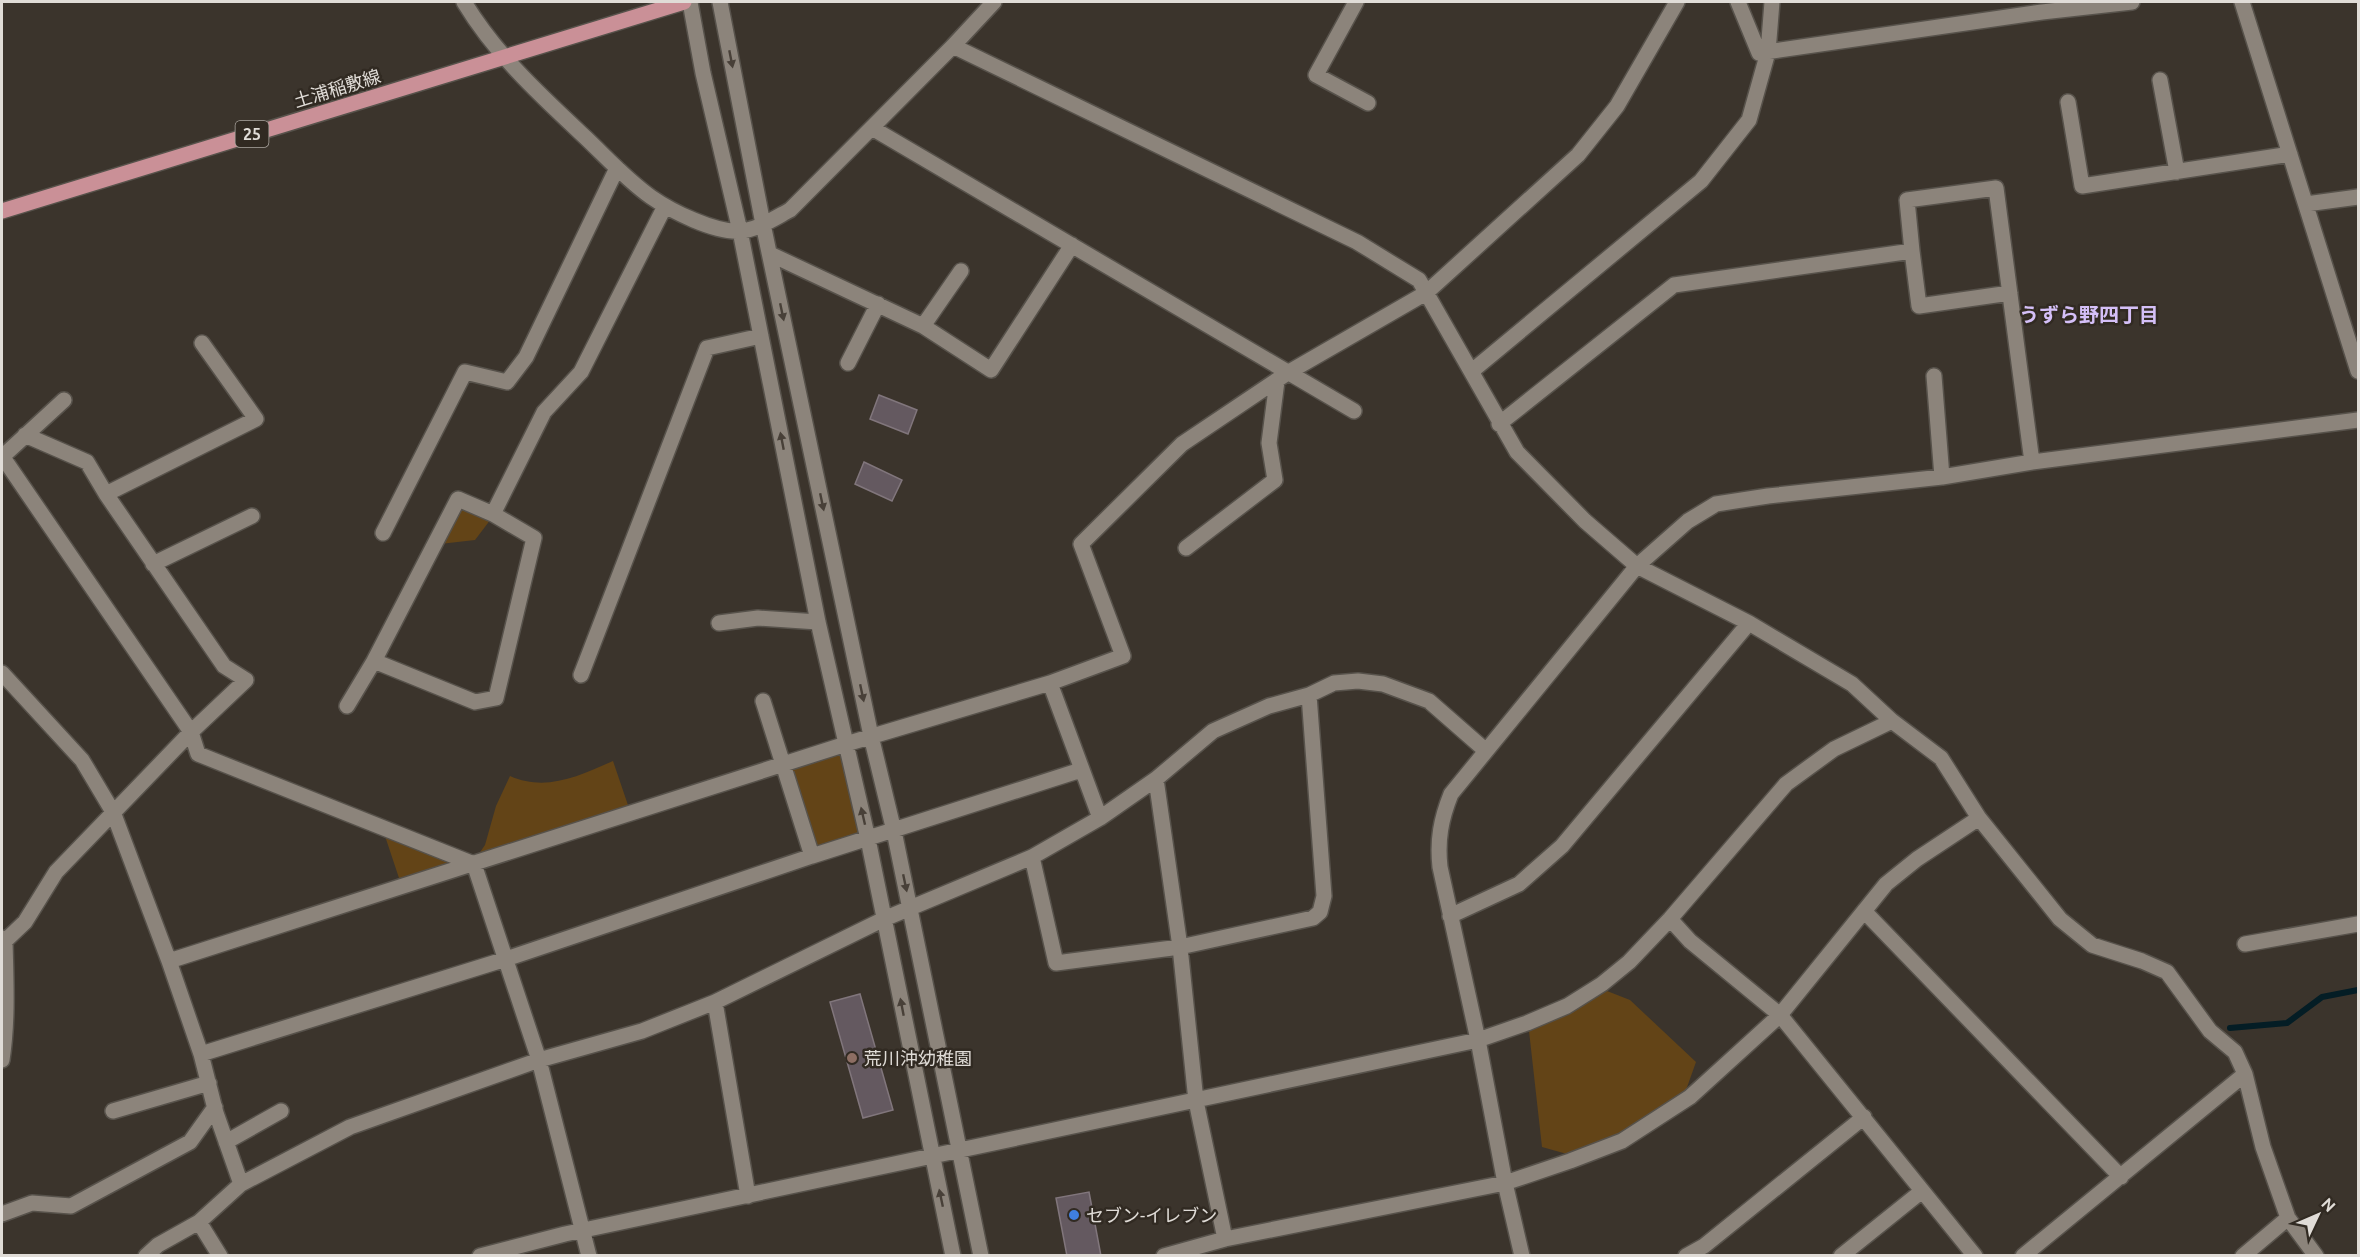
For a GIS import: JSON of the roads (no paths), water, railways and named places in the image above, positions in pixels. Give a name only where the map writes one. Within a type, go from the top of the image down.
[{"type":"main road","name":"土浦稲敷線","points":[[2,212],[684,2]]},
{"type":"street","points":[[464,2],[504,58],[617,168],[650,196],[665,206],[716,228],[740,231],[763,224],[790,210],[994,2]]},
{"type":"street","points":[[690,2],[703,73],[740,231],[818,622],[868,839],[953,1256]]},
{"type":"street","points":[[720,2],[763,224],[871,736],[894,831],[981,1256]]},
{"type":"street","points":[[1356,2],[1316,75],[1368,103]]},
{"type":"street","points":[[169,961],[871,736],[1050,683],[1123,656],[1081,544],[1182,444],[1283,376],[1426,293],[1578,155],[1617,106],[1677,2]]},
{"type":"street","points":[[1738,2],[1760,53],[2041,7],[2132,2]]},
{"type":"street","points":[[1472,371],[1701,180],[1749,120],[1768,52],[1772,2]]},
{"type":"street","points":[[2242,2],[2358,371]]},
{"type":"street","points":[[953,46],[1357,242],[1419,280],[1517,452],[1585,521],[1636,566],[1749,623],[1852,684],[1892,721],[1941,758],[1978,818],[2060,918],[2092,945],[2142,960],[2167,972],[2210,1031],[2235,1052],[2245,1074],[2263,1147],[2288,1218],[2316,1256]]},
{"type":"street","points":[[2160,80],[2177,172]]},
{"type":"street","points":[[2068,102],[2082,186],[2290,154]]},
{"type":"street","points":[[872,128],[1072,245],[1283,376],[1354,411]]},
{"type":"street","points":[[383,533],[465,372],[507,382],[526,357],[617,168]]},
{"type":"street","points":[[2010,293],[1919,306],[1908,200],[1996,188],[2010,293],[2032,462]]},
{"type":"street","points":[[2306,204],[2358,197]]},
{"type":"street","points":[[493,514],[544,412],[581,372],[665,206]]},
{"type":"street","points":[[770,254],[923,326],[991,370],[1072,245]]},
{"type":"street","points":[[1499,424],[1674,285],[1912,251]]},
{"type":"street","points":[[923,326],[961,271]]},
{"type":"street","points":[[848,363],[878,304]]},
{"type":"street","points":[[581,675],[707,348],[761,336]]},
{"type":"street","points":[[106,494],[256,419],[202,343]]},
{"type":"street","points":[[1186,548],[1275,480],[1269,443],[1283,376]]},
{"type":"street","points":[[1934,376],[1942,477]]},
{"type":"street","points":[[64,400],[2,457],[191,732],[198,754],[474,864],[538,1060],[589,1256]]},
{"type":"street","points":[[1522,1256],[1450,916],[1437,843],[1442,816],[1451,794],[1636,566],[1688,521],[1716,504],[1942,477],[2032,462],[2358,420]]},
{"type":"street","points":[[2,1060],[6,1036],[7,998],[3,940],[25,921],[56,872],[191,732],[246,680],[224,666],[153,564],[87,462],[25,435]]},
{"type":"street","points":[[347,706],[374,661],[458,499],[493,514],[534,538],[496,698],[475,702],[374,661]]},
{"type":"street","points":[[153,564],[252,516]]},
{"type":"street","points":[[719,623],[758,618],[818,622]]},
{"type":"street","points":[[1450,916],[1519,884],[1562,846],[1749,623]]},
{"type":"street","points":[[2,673],[82,760],[113,812],[169,961],[201,1054],[215,1107],[241,1184]]},
{"type":"street","points":[[146,1256],[158,1245],[199,1222],[241,1184],[350,1127],[538,1060],[642,1031],[715,1002],[884,919],[1032,857],[1100,818],[1156,779],[1213,731],[1269,706],[1309,695],[1334,683],[1358,681],[1383,684],[1429,700],[1485,750]]},
{"type":"street","points":[[1050,683],[1100,818]]},
{"type":"street","points":[[1032,857],[1056,963],[1180,947],[1313,918],[1320,912],[1324,896],[1309,695]]},
{"type":"street","points":[[763,701],[812,856]]},
{"type":"street","points":[[480,1256],[582,1230],[1478,1040],[1527,1023],[1567,1006],[1602,984],[1629,962],[1670,919],[1786,784],[1834,749],[1892,721]]},
{"type":"street","points":[[201,1054],[506,959],[812,856],[1081,770]]},
{"type":"street","points":[[1156,779],[1180,947],[1196,1101],[1225,1239]]},
{"type":"street","points":[[1164,1256],[1225,1239],[1505,1183],[1622,1141],[1690,1097],[1780,1015],[1886,884],[1917,859],[1978,818]]},
{"type":"street","points":[[1864,911],[2121,1177]]},
{"type":"street","points":[[1670,919],[1690,941],[1780,1015],[1975,1256]]},
{"type":"street","points":[[2245,944],[2358,924]]},
{"type":"street","points":[[715,1002],[748,1196]]},
{"type":"street","points":[[2023,1256],[2245,1074]]},
{"type":"street","points":[[113,1111],[209,1083]]},
{"type":"street","points":[[2,1214],[32,1203],[71,1206],[190,1142],[215,1107]]},
{"type":"street","points":[[226,1142],[281,1111]]},
{"type":"street","points":[[1686,1256],[1704,1246],[1864,1117]]},
{"type":"street","points":[[1841,1256],[1922,1191]]},
{"type":"street","points":[[2243,1256],[2288,1218]]},
{"type":"street","points":[[199,1222],[220,1256]]},
{"type":"waterway","points":[[2230,1028],[2287,1023],[2322,997],[2358,990]]},
{"type":"place","name":"荒川沖幼稚園","points":[[852,1058]]},
{"type":"place","name":"セブン-イレブン","points":[[1074,1215]]},
{"type":"district","name":"うずら野四丁目","points":[[2089,314]]}]
